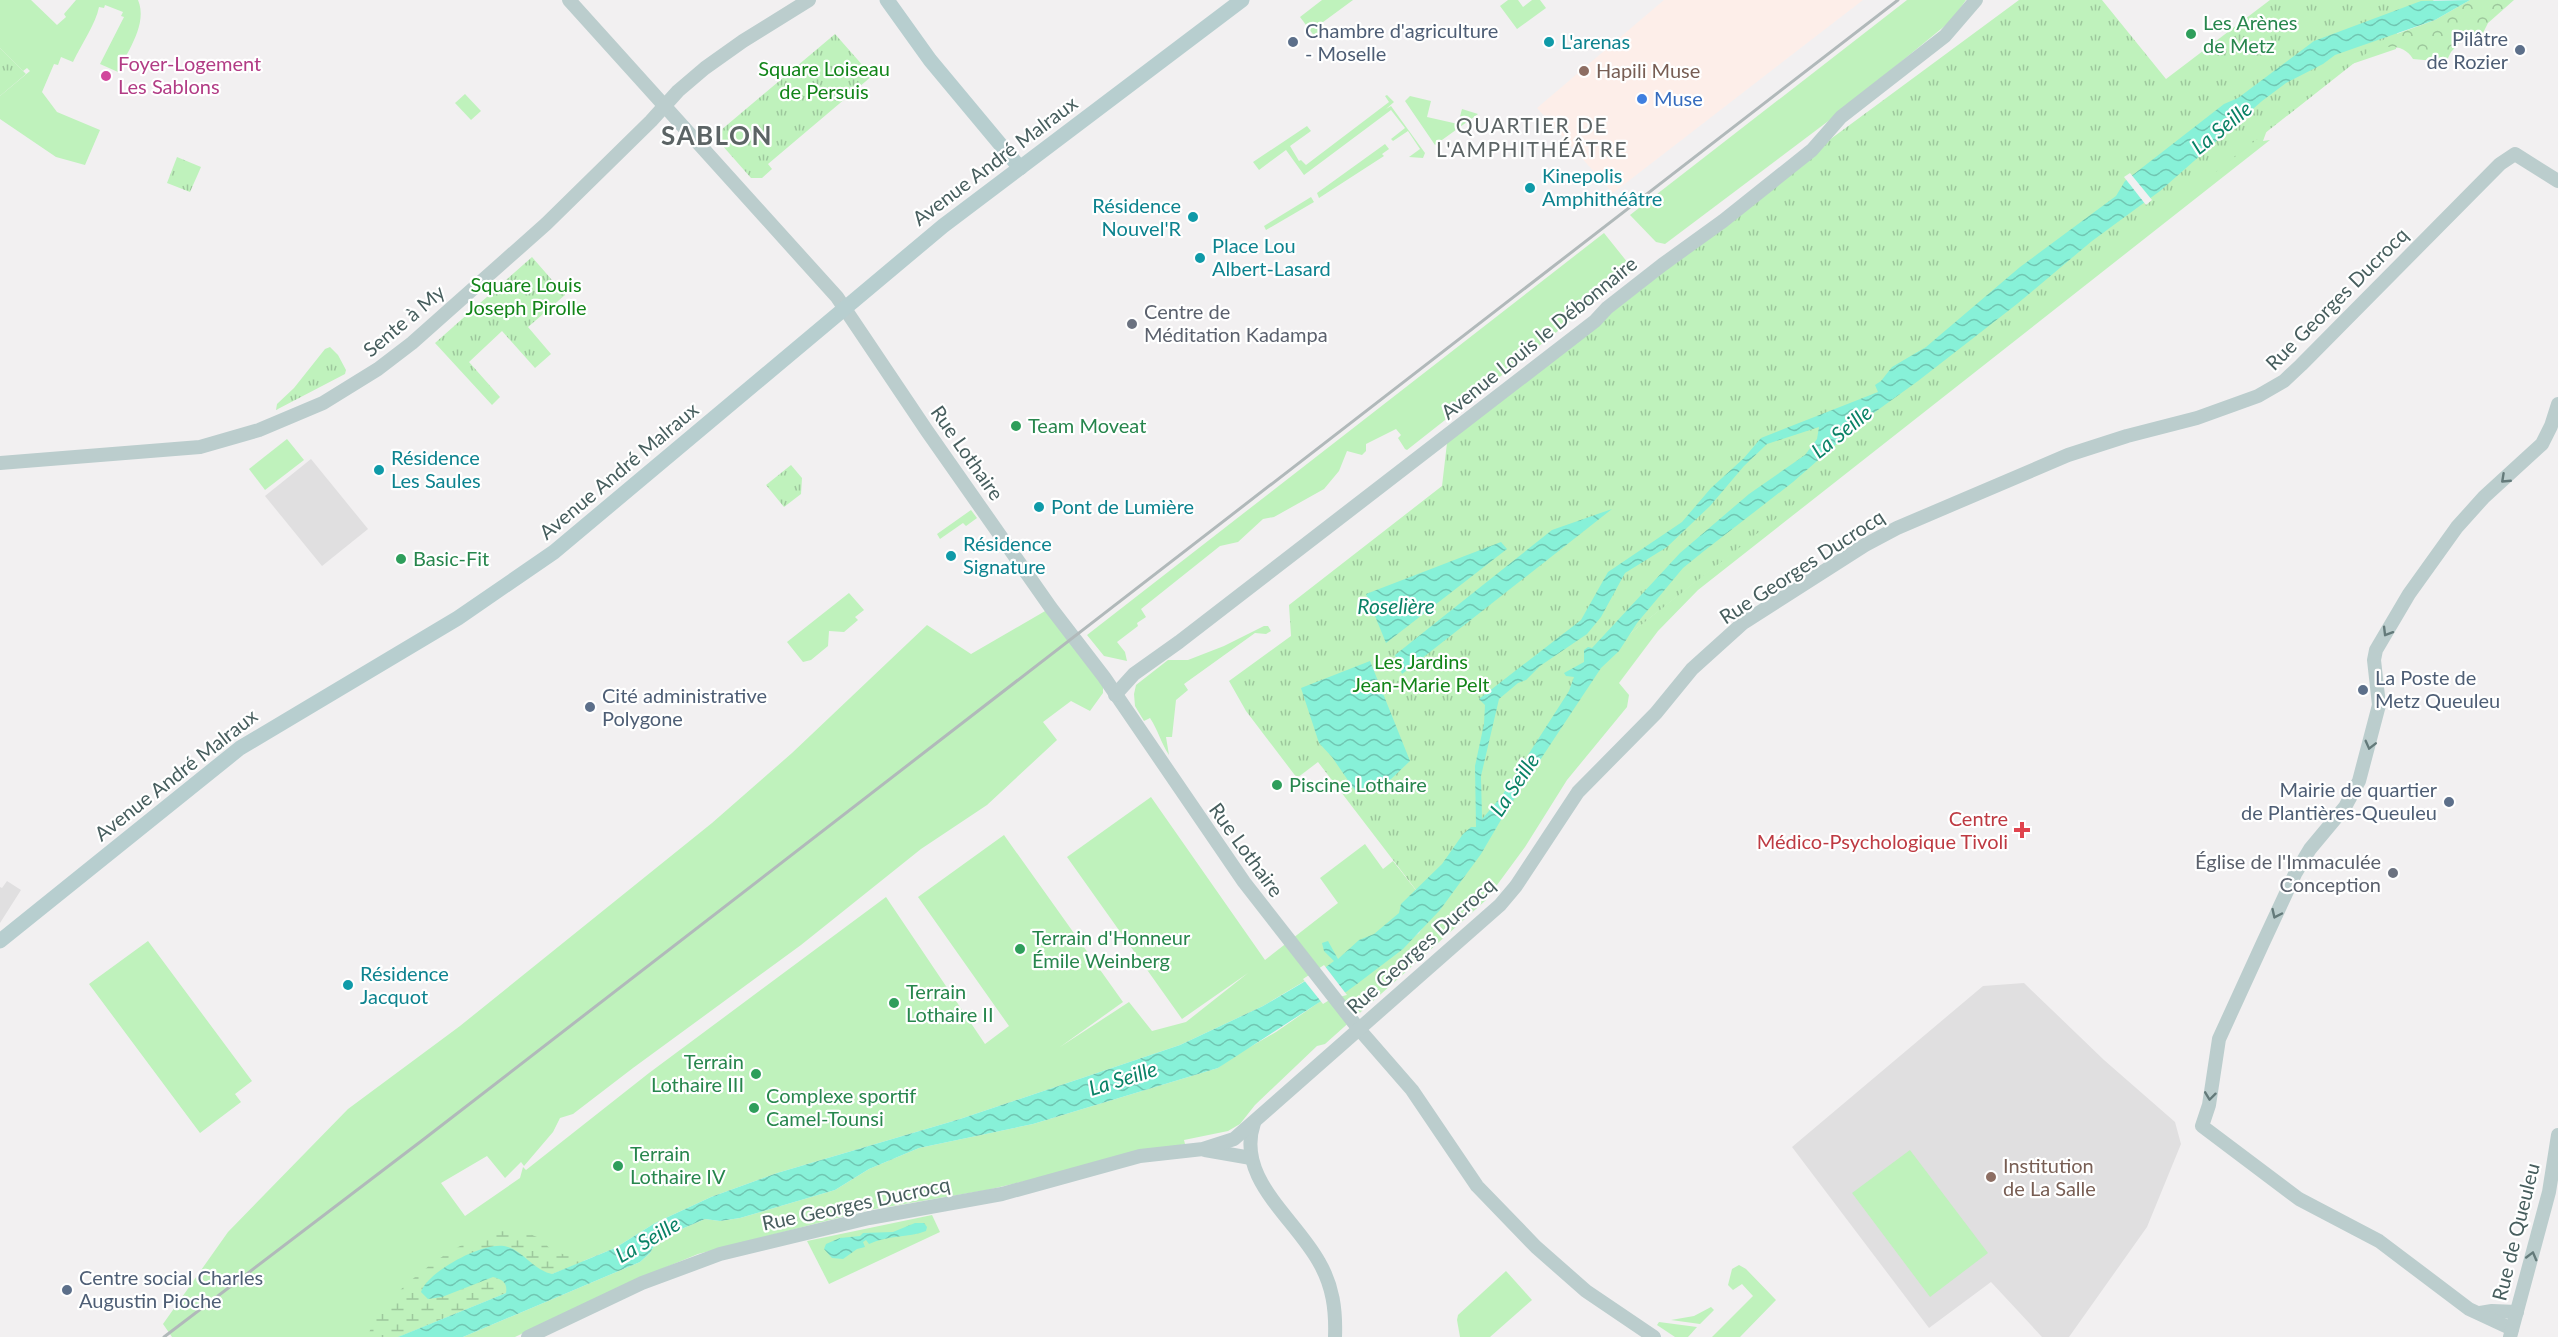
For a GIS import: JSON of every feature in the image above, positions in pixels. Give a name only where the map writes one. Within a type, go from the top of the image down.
[{"type":"main road","points":[[887,0],[930,60],[1020,168]]},
{"type":"main road","name":"Avenue André Malraux","points":[[0,941],[240,748],[286,718],[449,624],[554,552],[943,226],[1242,0]]},
{"type":"street","name":"Rue Lothaire","points":[[569,0],[845,308],[927,431],[1051,608],[1116,694],[1244,882],[1358,1028],[1412,1090],[1476,1186],[1536,1247],[1586,1291],[1654,1337]]},
{"type":"street","name":"Sente à My","points":[[0,463],[200,447],[259,430],[323,403],[378,369],[412,342],[546,224],[692,78],[809,0]]},
{"type":"street","name":"Avenue Louis le Débonnaire","points":[[1116,694],[1140,669],[1179,642],[1447,436],[1595,321],[1607,308],[1662,264],[1723,221],[1812,150],[1841,117],[1952,30],[1976,0]]},
{"type":"street","name":"Rue Georges Ducrocq","points":[[528,1337],[648,1281],[720,1254],[869,1218],[1002,1194],[1140,1156],[1203,1149],[1234,1139],[1500,905],[1516,886],[1578,792],[1656,713],[1692,669],[1743,624],[1865,545],[1897,528],[2060,458],[2127,436],[2197,418],[2274,388],[2301,365],[2500,164],[2515,154],[2558,181]]},
{"type":"street","points":[[2511,1333],[2448,1295],[2379,1241],[2299,1199],[2202,1126],[2209,1105],[2219,1039],[2295,874],[2310,849],[2345,807],[2359,781],[2379,705],[2374,660],[2376,650],[2409,594],[2457,527],[2484,497],[2542,444],[2552,426],[2558,404]]},
{"type":"street","points":[[1254,1123],[1249,1142],[1251,1158],[1257,1175],[1309,1245],[1326,1276],[1334,1302],[1335,1337]]},
{"type":"street","name":"Rue de Queuleu","points":[[2511,1333],[2549,1192],[2558,1135]]},
{"type":"street","name":"Rue Georges Ducrocq","points":[[1203,1149],[1251,1158]]},
{"type":"street","points":[[2480,1313],[2517,1312]]},
{"type":"shaded area","name":"Muse","points":[[1664,0],[1863,0],[1613,193],[1537,108]]},
{"type":"shaded area","points":[[311,459],[368,529],[322,566],[265,496]]},
{"type":"shaded area","points":[[7,881],[21,890],[0,923],[0,887],[2,888]]},
{"type":"shaded area","name":"Institution de La Salle","points":[[2024,983],[2104,1060],[2175,1122],[2181,1144],[2147,1227],[2069,1337],[2042,1337],[1991,1282],[1929,1328],[1792,1147],[1983,986]]},
{"type":"green space","points":[[0,0],[31,0],[57,25],[66,17],[64,14],[76,0],[138,0],[139,28],[118,72],[100,64],[124,17],[121,16],[123,12],[105,5],[104,8],[99,7],[73,62],[61,57],[58,65],[54,64],[42,92],[57,112],[100,130],[85,165],[56,157],[0,119],[0,96],[30,71],[27,68],[23,71],[0,48]]},
{"type":"green space","points":[[1322,0],[1353,0],[1319,25],[1316,24],[1321,33],[1315,37],[1300,17]]},
{"type":"green space","points":[[1508,0],[1518,0],[1523,7],[1532,0],[1540,0],[1546,8],[1517,29],[1500,6]]},
{"type":"green space","points":[[1907,0],[1966,0],[1952,20],[1835,116],[1665,244],[1656,242],[1630,215]]},
{"type":"green space","name":"Les Jardins Jean-Marie Pelt","points":[[2019,0],[2102,0],[2166,79],[2270,0],[2434,0],[1608,651],[1536,744],[1429,907],[1318,762],[1297,778],[1246,711],[1229,681],[1291,636],[1289,605],[1442,486],[1447,443],[1832,138]]},
{"type":"green space","points":[[2470,0],[2514,0],[2488,23],[2477,45],[2467,43],[2464,38],[2451,52],[2446,62],[2413,59],[2397,47],[2377,49],[2365,55],[2372,43],[2435,20]]},
{"type":"green space","points":[[2398,23],[2396,49],[2346,66],[2267,130],[2263,141],[2270,140],[1698,590],[1658,631],[1619,683],[1629,695],[1627,707],[1567,780],[1525,847],[1486,900],[1325,1044],[1317,1046],[1255,1105],[1240,1124],[1228,1131],[1184,1140],[1185,1144],[987,1190],[869,1210],[698,1254],[635,1280],[515,1337],[463,1337],[640,1262],[650,1253],[658,1239],[705,1219],[720,1221],[740,1218],[835,1190],[869,1169],[919,1148],[1033,1124],[1218,1068],[1276,1032],[1419,933],[1608,651]]},
{"type":"green space","name":"Square Loiseau de Persuis","points":[[835,34],[872,76],[768,164],[772,169],[762,178],[751,178],[714,136]]},
{"type":"green space","points":[[0,48],[26,74],[0,96]]},
{"type":"green space","points":[[465,94],[481,111],[471,120],[455,103]]},
{"type":"green space","points":[[1387,95],[1394,102],[1386,109],[1391,106],[1425,153],[1423,158],[1409,157],[1420,149],[1408,131],[1393,141],[1391,139],[1405,128],[1391,110],[1304,175],[1286,150],[1259,170],[1253,162],[1307,126],[1311,131],[1290,146],[1299,161],[1301,160],[1306,165],[1389,102],[1385,96]]},
{"type":"green space","points":[[1410,96],[1431,101],[1427,117],[1458,124],[1462,109],[1478,114],[1435,145],[1405,101]]},
{"type":"green space","points":[[1385,144],[1389,149],[1382,154],[1384,156],[1319,198],[1317,193]]},
{"type":"green space","points":[[177,157],[201,167],[190,192],[167,183]]},
{"type":"green space","points":[[1311,197],[1314,202],[1266,230],[1264,226]]},
{"type":"green space","points":[[1604,233],[1632,268],[1619,283],[1407,450],[1398,438],[1401,435],[1396,429],[1366,444],[1366,451],[1362,455],[1347,451],[1339,471],[1324,489],[1274,517],[1263,519],[1238,542],[1220,546],[1141,609],[1146,617],[1117,642],[1125,652],[1127,661],[1104,656],[1087,635]]},
{"type":"green space","name":"Square Louis Joseph Pirolle","points":[[532,257],[565,295],[528,327],[551,354],[535,368],[502,331],[469,362],[500,397],[492,405],[435,343]]},
{"type":"green space","points":[[330,347],[338,355],[346,370],[345,374],[276,410],[277,404],[294,388],[325,349]]},
{"type":"green space","points":[[287,439],[304,460],[265,490],[249,469]]},
{"type":"green space","points":[[791,465],[802,478],[801,494],[784,507],[766,485]]},
{"type":"green space","points":[[971,510],[977,518],[966,526],[963,523],[940,539],[937,534]]},
{"type":"green space","points":[[849,593],[864,610],[855,617],[858,620],[844,632],[829,631],[828,646],[811,660],[803,662],[787,642]]},
{"type":"green space","points":[[1052,607],[1103,681],[1103,693],[1090,711],[1071,701],[1043,722],[1057,740],[987,805],[921,849],[801,945],[573,1114],[560,1118],[553,1132],[524,1166],[521,1162],[505,1178],[487,1156],[441,1183],[465,1216],[520,1178],[523,1167],[526,1170],[649,1073],[886,897],[985,1044],[1009,1026],[918,897],[1004,835],[1123,1002],[1060,1047],[1129,1002],[1152,1031],[1186,1022],[1248,973],[1182,1019],[1067,857],[1151,797],[1265,960],[1338,903],[1320,878],[1365,844],[1383,869],[1393,861],[1429,907],[1263,1006],[1180,1045],[960,1119],[777,1173],[711,1197],[655,1223],[615,1248],[398,1337],[172,1337],[163,1324],[228,1232],[348,1109],[460,1026],[712,823],[792,753],[927,625],[971,654]]},
{"type":"green space","points":[[1268,626],[1271,631],[1266,634],[1255,633],[1184,684],[1188,690],[1176,700],[1172,737],[1166,737],[1169,755],[1150,718],[1144,721],[1135,706],[1136,685],[1168,660],[1188,660],[1224,646]]},
{"type":"green space","points":[[148,941],[252,1081],[235,1094],[241,1102],[200,1133],[89,984]]},
{"type":"green space","points":[[1910,1150],[1988,1253],[1930,1297],[1852,1193]]},
{"type":"green space","points":[[932,1215],[940,1232],[829,1284],[807,1241]]},
{"type":"green space","points":[[498,1231],[527,1233],[537,1237],[553,1251],[585,1261],[552,1274],[537,1269],[516,1252],[434,1299],[493,1277],[504,1282],[506,1293],[398,1337],[367,1337],[380,1312],[403,1287],[450,1252],[466,1243]]},
{"type":"green space","points":[[1739,1265],[1746,1269],[1776,1300],[1740,1337],[1712,1337],[1753,1296],[1742,1284],[1733,1290],[1728,1285],[1732,1269]]},
{"type":"green space","points":[[1506,1271],[1532,1300],[1490,1337],[1460,1337],[1458,1315]]},
{"type":"green space","points":[[1711,1307],[1714,1310],[1700,1324],[1671,1320],[1694,1316]]},
{"type":"green space","points":[[1659,1322],[1697,1327],[1688,1337],[1675,1337],[1657,1325]]},
{"type":"water","name":"La Seille","points":[[2470,0],[2435,20],[2335,55],[2323,64],[2286,83],[2262,101],[2160,191],[2092,241],[2017,304],[1918,381],[1864,420],[1793,482],[1683,568],[1637,623],[1619,651],[1601,668],[1505,813],[1481,854],[1440,910],[1403,949],[1346,992],[1329,996],[1218,1068],[1033,1124],[919,1148],[869,1169],[835,1190],[740,1218],[720,1221],[705,1219],[658,1239],[650,1253],[640,1262],[463,1337],[398,1337],[506,1293],[504,1282],[493,1277],[442,1297],[428,1299],[421,1292],[433,1276],[470,1254],[494,1246],[504,1246],[552,1274],[615,1248],[655,1223],[711,1197],[777,1173],[960,1119],[1180,1045],[1263,1006],[1314,976],[1334,961],[1324,951],[1322,943],[1328,941],[1338,959],[1359,940],[1374,934],[1399,913],[1401,904],[1442,864],[1463,834],[1471,827],[1476,827],[1475,766],[1484,724],[1485,705],[1479,699],[1581,620],[1608,572],[1682,522],[1711,488],[1744,458],[1761,438],[1878,392],[1875,385],[1892,367],[1926,347],[2020,267],[2116,196],[2125,181],[2224,104],[2238,98],[2314,41],[2421,1]],"holes":[[[1819,427],[1817,439],[1805,455],[1749,494],[1680,553],[1592,648],[1588,647],[1584,650],[1584,662],[1564,673],[1566,676],[1574,677],[1569,691],[1501,797],[1482,819],[1481,776],[1499,699],[1518,683],[1526,680],[1540,666],[1587,634],[1601,617],[1625,573],[1667,547],[1710,506],[1744,466],[1767,444]]]},
{"type":"water","points":[[1612,509],[1402,674],[1395,655],[1552,530]]},
{"type":"water","name":"Roselière","points":[[1501,542],[1507,549],[1386,643],[1366,594]]},
{"type":"water","points":[[1370,661],[1410,761],[1390,780],[1356,792],[1332,757],[1319,743],[1301,688]]},
{"type":"water","points":[[915,1223],[924,1223],[927,1227],[926,1231],[869,1244],[866,1240],[863,1242],[865,1247],[857,1249],[843,1259],[832,1258],[824,1249],[826,1244],[840,1238],[860,1236],[863,1233],[893,1232]]},
{"type":"pier","points":[[2130,173],[2152,200],[2146,205],[2124,177]]},
{"type":"pier","points":[[1324,965],[1347,995],[1331,999],[1323,1004],[1303,979]]},
{"type":"railway","points":[[164,1337],[424,1139],[1898,0]]},
{"type":"place","name":"Les Arènes de Metz","points":[[2191,34]]},
{"type":"place","name":"Chambre d'agriculture - Moselle","points":[[1293,42]]},
{"type":"place","name":"L'arenas","points":[[1549,42]]},
{"type":"place","name":"Pilâtre de Rozier","points":[[2520,50]]},
{"type":"place","name":"Hapili Muse","points":[[1584,71]]},
{"type":"place","name":"Foyer-Logement Les Sablons","points":[[106,76]]},
{"type":"place","name":"Muse","points":[[1642,99]]},
{"type":"place","name":"Kinepolis Amphithéâtre","points":[[1530,188]]},
{"type":"place","name":"Résidence Nouvel'R","points":[[1193,217]]},
{"type":"place","name":"Place Lou Albert-Lasard","points":[[1200,258]]},
{"type":"place","name":"Centre de Méditation Kadampa","points":[[1132,324]]},
{"type":"place","name":"Team Moveat","points":[[1016,426]]},
{"type":"place","name":"Résidence Les Saules","points":[[379,470]]},
{"type":"place","name":"Pont de Lumière","points":[[1039,507]]},
{"type":"place","name":"Résidence Signature","points":[[951,556]]},
{"type":"place","name":"Basic-Fit","points":[[401,559]]},
{"type":"place","name":"La Poste de Metz Queuleu","points":[[2363,690]]},
{"type":"place","name":"Cité administrative Polygone","points":[[590,707]]},
{"type":"place","name":"Piscine Lothaire","points":[[1277,785]]},
{"type":"place","name":"Mairie de quartier de Plantières-Queuleu","points":[[2449,802]]},
{"type":"place","name":"Centre Médico-Psychologique Tivoli","points":[[2022,830]]},
{"type":"place","name":"Église de l'Immaculée Conception","points":[[2393,873]]},
{"type":"place","name":"Terrain d'Honneur Émile Weinberg","points":[[1020,949]]},
{"type":"place","name":"Résidence Jacquot","points":[[348,985]]},
{"type":"place","name":"Terrain Lothaire II","points":[[894,1003]]},
{"type":"place","name":"Terrain Lothaire III","points":[[756,1074]]},
{"type":"place","name":"Complexe sportif Camel-Tounsi","points":[[754,1108]]},
{"type":"place","name":"Terrain Lothaire IV","points":[[618,1166]]},
{"type":"place","name":"Institution de La Salle","points":[[1991,1177]]},
{"type":"place","name":"Centre social Charles Augustin Pioche","points":[[67,1290]]},
{"type":"district","name":"SABLON","points":[[717,136]]},
{"type":"district","name":"QUARTIER DE L'AMPHITHÉÂTRE","points":[[1532,138]]}]
